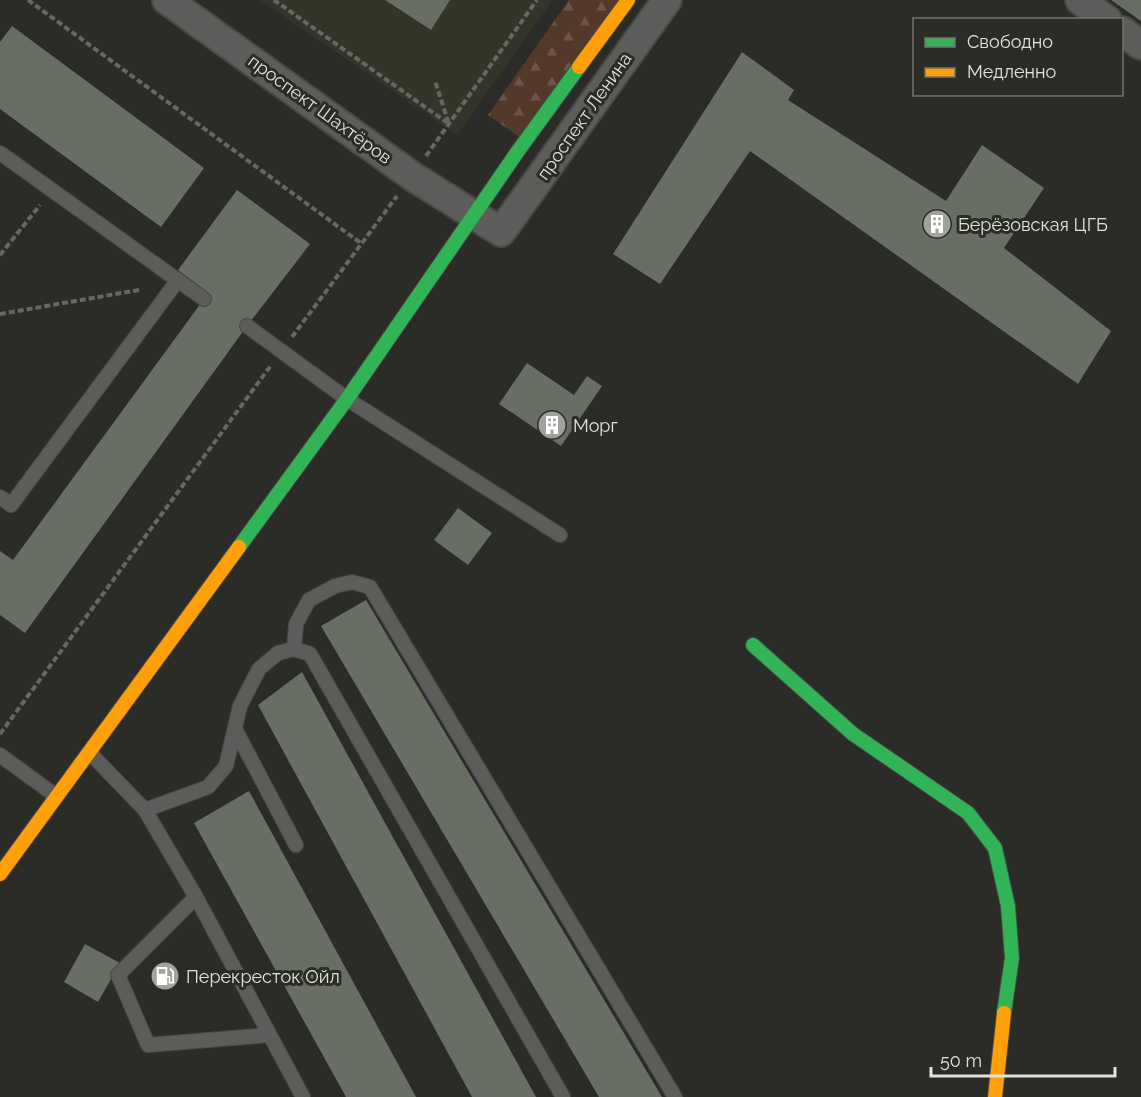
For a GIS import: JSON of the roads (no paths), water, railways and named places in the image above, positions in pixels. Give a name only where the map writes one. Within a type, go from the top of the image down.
[{"type":"street","name":"проспект Ленина","points":[[0,874],[347,399],[518,151],[628,0]]},
{"type":"street","name":"проспект Ленина","points":[[501,232],[667,0]]},
{"type":"street","points":[[1083,1],[1104,18]]},
{"type":"street","name":"проспект Шахтёров","points":[[177,3],[412,176],[501,232]]},
{"type":"street","points":[[1123,32],[1141,45]]},
{"type":"street","points":[[753,645],[853,734],[968,813],[995,848],[1008,906],[1012,958],[1001,1031],[995,1097]]},
{"type":"lane","points":[[0,153],[204,299]]},
{"type":"lane","points":[[0,497],[11,505],[178,280]]},
{"type":"lane","points":[[247,326],[347,399],[560,535]]},
{"type":"lane","points":[[294,649],[296,624],[309,600],[335,586],[352,582],[370,587],[675,1097]]},
{"type":"lane","points":[[145,810],[208,787],[226,766],[240,706],[259,669],[278,653],[294,649],[310,654],[563,1097]]},
{"type":"lane","points":[[235,729],[296,844]]},
{"type":"lane","points":[[88,752],[145,810],[196,897],[303,1097]]},
{"type":"lane","points":[[0,755],[56,796]]},
{"type":"lane","points":[[196,897],[118,975],[148,1045],[270,1035]]},
{"type":"place","name":"Берёзовская ЦГБ","points":[[937,224]]},
{"type":"place","name":"Морг","points":[[552,425]]},
{"type":"place","name":"Перекресток Ойл","points":[[165,976]]}]
